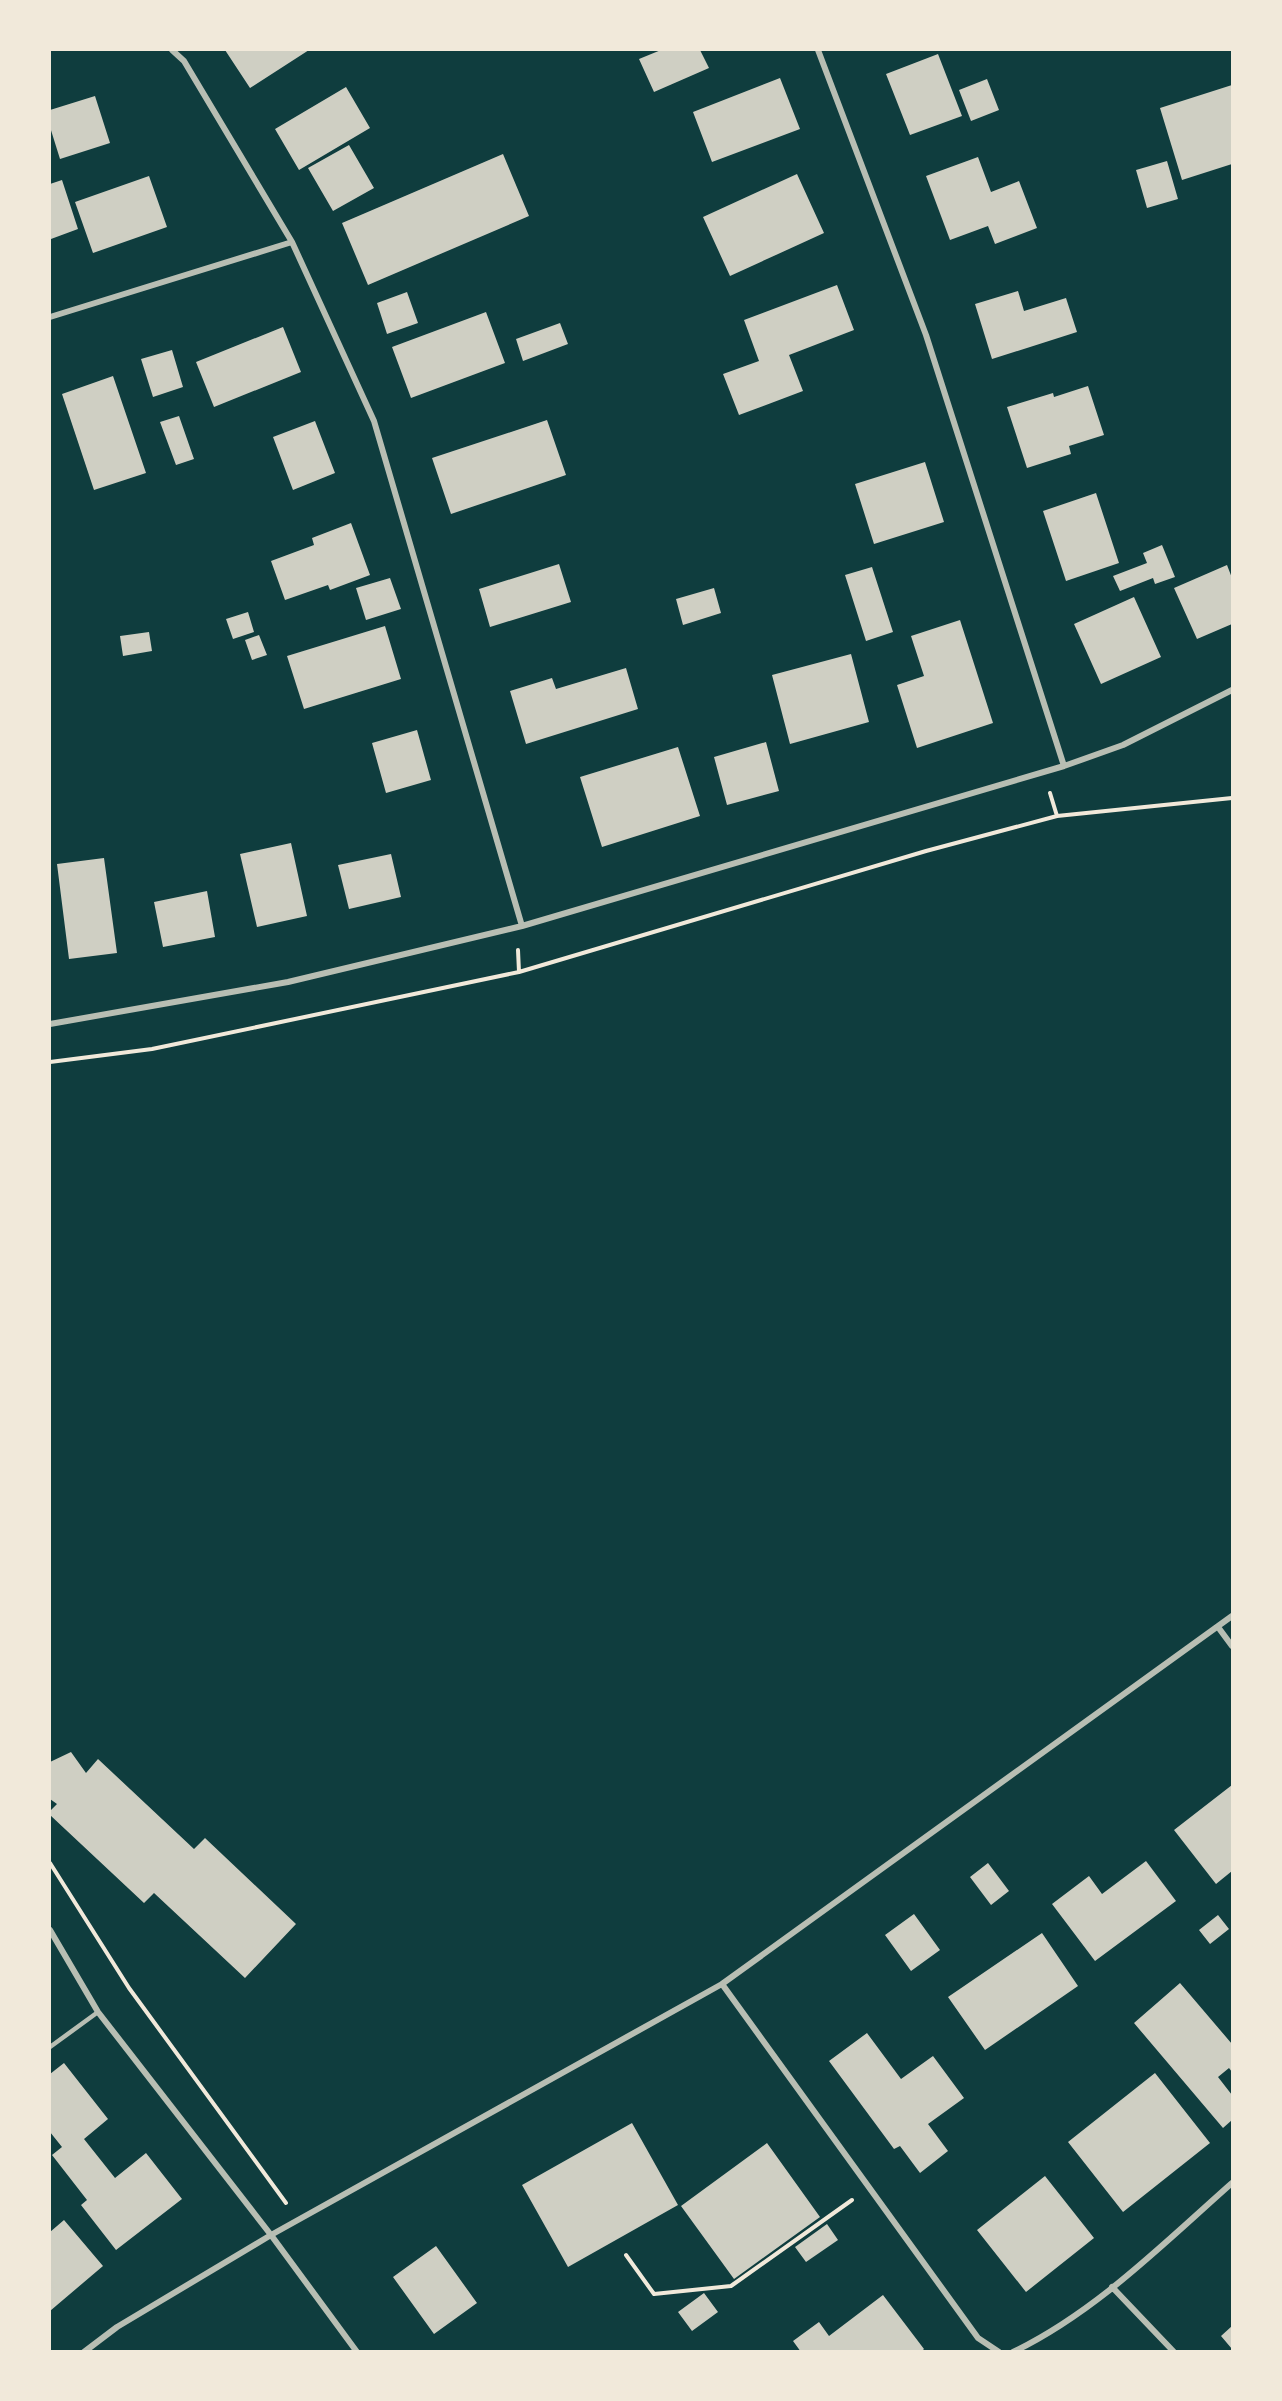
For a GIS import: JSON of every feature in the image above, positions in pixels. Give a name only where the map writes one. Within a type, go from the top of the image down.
[{"type":"street","points":[[172,50],[184,61],[292,242],[374,421],[522,926]]},
{"type":"street","points":[[818,50],[926,335],[1064,766]]},
{"type":"street","points":[[50,317],[292,242]]},
{"type":"street","points":[[50,1024],[288,982],[522,926],[1064,766],[1123,745],[1233,690]]},
{"type":"street","points":[[84,2352],[117,2327],[271,2235],[722,1984],[1233,1616]]},
{"type":"street","points":[[1218,1627],[1233,1646]]},
{"type":"street","points":[[50,1930],[98,2012],[271,2235],[357,2352]]},
{"type":"street","points":[[722,1984],[978,2338],[999,2352]]},
{"type":"street","points":[[1013,2352],[1038,2340],[1112,2287],[1233,2183]]},
{"type":"street","points":[[1112,2287],[1174,2352]]},
{"type":"lane","points":[[50,2047],[98,2012]]},
{"type":"path","points":[[50,1062],[152,1049],[519,972],[926,851],[1057,816],[1233,798]]},
{"type":"path","points":[[50,1863],[129,1988],[299,2220]]},
{"type":"path","points":[[626,2255],[654,2294],[731,2286],[870,2188]]},
{"type":"building","points":[[225,50],[309,50],[250,88]]},
{"type":"building","points":[[661,50],[700,50],[709,68],[654,92],[639,59]]},
{"type":"building","points":[[938,54],[962,116],[910,135],[886,74]]},
{"type":"building","points":[[780,78],[800,129],[712,162],[693,112]]},
{"type":"building","points":[[987,79],[999,110],[971,121],[959,90]]},
{"type":"building","points":[[1232,85],[1232,164],[1182,180],[1160,108]]},
{"type":"building","points":[[346,87],[370,128],[299,170],[275,129]]},
{"type":"building","points":[[95,96],[110,143],[60,159],[50,127],[50,110]]},
{"type":"building","points":[[349,145],[374,188],[333,211],[308,168]]},
{"type":"building","points":[[503,154],[529,216],[368,285],[342,223]]},
{"type":"building","points":[[978,157],[991,192],[1019,181],[1037,228],[995,244],[988,226],[950,240],[926,176]]},
{"type":"building","points":[[1167,161],[1178,199],[1147,208],[1136,170]]},
{"type":"building","points":[[797,174],[824,233],[730,276],[703,217]]},
{"type":"building","points":[[149,176],[167,227],[93,253],[75,202]]},
{"type":"building","points":[[62,180],[78,229],[51,239],[50,184]]},
{"type":"building","points":[[837,285],[854,330],[789,355],[803,391],[739,415],[723,374],[759,361],[744,320]]},
{"type":"building","points":[[1018,291],[1024,311],[1066,298],[1077,332],[992,359],[975,304]]},
{"type":"building","points":[[407,292],[418,323],[387,334],[377,303]]},
{"type":"building","points":[[486,312],[505,363],[411,398],[392,347]]},
{"type":"building","points":[[560,323],[568,344],[523,361],[516,339]]},
{"type":"building","points":[[283,327],[301,372],[214,407],[196,362]]},
{"type":"building","points":[[172,350],[183,387],[153,397],[141,359]]},
{"type":"building","points":[[113,376],[146,473],[94,490],[62,394]]},
{"type":"building","points":[[1088,386],[1104,435],[1069,446],[1071,454],[1027,468],[1007,407],[1053,393],[1054,397]]},
{"type":"building","points":[[179,416],[194,459],[176,465],[160,422]]},
{"type":"building","points":[[547,420],[566,475],[451,514],[432,458]]},
{"type":"building","points":[[315,421],[335,473],[293,490],[273,437]]},
{"type":"building","points":[[925,462],[944,522],[874,544],[855,484]]},
{"type":"building","points":[[1096,493],[1119,563],[1066,581],[1043,511]]},
{"type":"building","points":[[351,523],[370,575],[330,590],[328,585],[285,600],[271,561],[314,545],[312,538]]},
{"type":"building","points":[[1162,545],[1175,577],[1155,584],[1153,578],[1120,591],[1113,576],[1147,563],[1143,553]]},
{"type":"building","points":[[559,564],[571,602],[490,627],[479,589]]},
{"type":"building","points":[[1227,565],[1232,578],[1232,624],[1197,639],[1174,588]]},
{"type":"building","points":[[872,567],[893,632],[866,641],[845,575]]},
{"type":"building","points":[[390,578],[401,609],[366,620],[356,588]]},
{"type":"building","points":[[714,588],[721,613],[683,625],[676,599]]},
{"type":"building","points":[[1134,597],[1161,657],[1101,684],[1074,624]]},
{"type":"building","points":[[248,612],[254,632],[233,639],[226,619]]},
{"type":"building","points":[[960,620],[993,723],[917,748],[897,685],[924,676],[911,636]]},
{"type":"building","points":[[385,626],[401,679],[304,709],[287,656]]},
{"type":"building","points":[[149,632],[152,651],[123,656],[120,636]]},
{"type":"building","points":[[259,635],[267,655],[252,660],[245,640]]},
{"type":"building","points":[[851,654],[869,722],[790,744],[772,675]]},
{"type":"building","points":[[626,668],[638,709],[526,744],[510,691],[552,678],[556,689]]},
{"type":"building","points":[[417,730],[431,780],[386,793],[372,743]]},
{"type":"building","points":[[766,742],[779,791],[727,805],[714,757]]},
{"type":"building","points":[[678,747],[700,816],[602,847],[580,777]]},
{"type":"building","points":[[291,843],[307,916],[257,927],[240,854]]},
{"type":"building","points":[[391,854],[401,897],[349,909],[338,865]]},
{"type":"building","points":[[104,858],[117,953],[69,959],[57,864]]},
{"type":"building","points":[[207,891],[215,937],[163,947],[154,902]]},
{"type":"building","points":[[71,1752],[86,1773],[98,1759],[194,1849],[205,1838],[296,1924],[245,1978],[154,1893],[144,1903],[50,1815],[50,1811],[57,1804],[50,1799],[50,1762]]},
{"type":"building","points":[[1232,1785],[1232,1871],[1216,1884],[1174,1830]]},
{"type":"building","points":[[1146,1861],[1176,1901],[1095,1961],[1052,1904],[1089,1876],[1102,1894]]},
{"type":"building","points":[[988,1863],[1009,1891],[991,1905],[970,1877]]},
{"type":"building","points":[[914,1914],[940,1950],[911,1971],[885,1935]]},
{"type":"building","points":[[1218,1915],[1229,1929],[1210,1944],[1199,1930]]},
{"type":"building","points":[[1042,1933],[1078,1986],[985,2050],[948,1997]]},
{"type":"building","points":[[1180,1983],[1232,2044],[1232,2072],[1229,2068],[1218,2077],[1232,2095],[1232,2120],[1223,2128],[1134,2023]]},
{"type":"building","points":[[867,2033],[901,2079],[933,2056],[964,2098],[928,2124],[948,2151],[920,2173],[900,2146],[894,2149],[829,2061]]},
{"type":"building","points":[[64,2063],[108,2119],[84,2139],[115,2178],[146,2153],[182,2199],[116,2250],[81,2205],[87,2200],[52,2155],[62,2147],[50,2132],[50,2074]]},
{"type":"building","points":[[1155,2073],[1210,2143],[1123,2212],[1068,2142]]},
{"type":"building","points":[[632,2123],[678,2205],[568,2267],[522,2185]]},
{"type":"building","points":[[767,2143],[820,2217],[734,2279],[681,2206]]},
{"type":"building","points":[[1045,2176],[1094,2238],[1026,2292],[977,2230]]},
{"type":"building","points":[[64,2220],[103,2266],[50,2311],[50,2232]]},
{"type":"building","points":[[827,2224],[838,2240],[806,2262],[795,2247]]},
{"type":"building","points":[[436,2246],[477,2303],[434,2334],[393,2277]]},
{"type":"building","points":[[704,2293],[718,2312],[692,2331],[678,2312]]},
{"type":"building","points":[[883,2295],[924,2349],[921,2352],[801,2352],[793,2341],[819,2322],[829,2336]]},
{"type":"building","points":[[1232,2326],[1232,2349],[1221,2336]]}]
